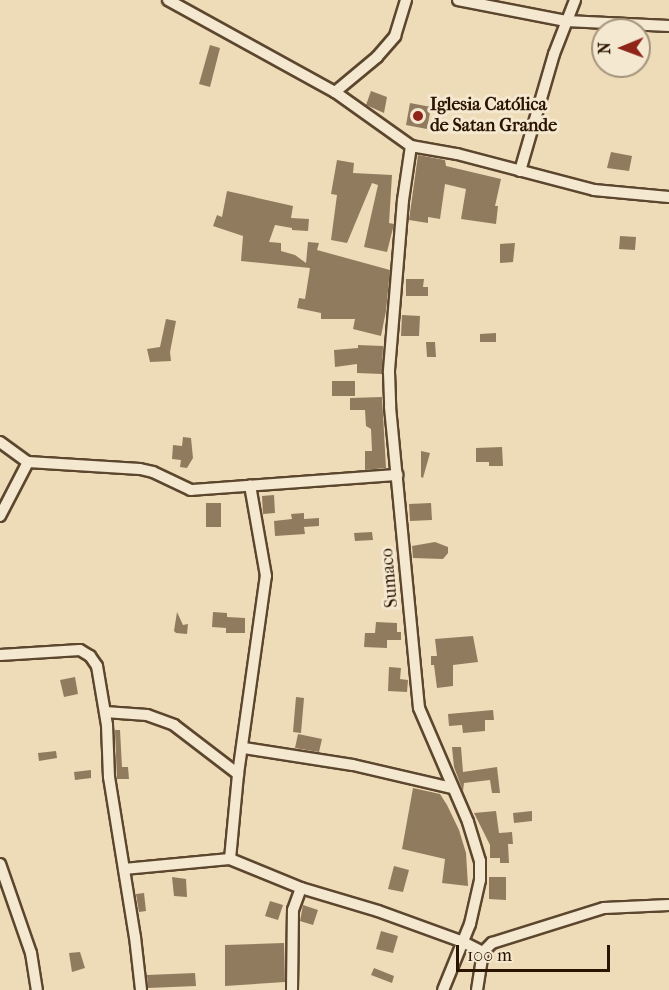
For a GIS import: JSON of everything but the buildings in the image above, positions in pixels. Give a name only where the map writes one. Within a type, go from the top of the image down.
[{"type":"street","points":[[168,0],[335,92],[411,147],[458,154],[594,190],[669,197]]},
{"type":"street","points":[[335,92],[377,57],[395,36],[406,0]]},
{"type":"street","points":[[458,0],[566,21],[669,27]]},
{"type":"street","points":[[520,171],[566,21],[575,0]]},
{"type":"street","name":"Sumaco","points":[[411,147],[403,200],[388,372],[419,708],[477,843],[480,861],[476,899],[463,942],[443,990]]},
{"type":"street","points":[[0,442],[28,462],[140,468],[190,490],[397,475]]},
{"type":"street","points":[[0,516],[28,462]]},
{"type":"street","points":[[231,859],[238,774],[244,748],[266,576],[250,485]]},
{"type":"street","points":[[0,655],[80,650],[90,656],[97,666],[105,712],[109,777],[141,990]]},
{"type":"street","points":[[105,712],[147,715],[174,725],[238,774]]},
{"type":"street","points":[[244,748],[353,765],[452,788]]},
{"type":"street","points":[[124,869],[231,859],[301,888],[378,911],[463,942],[483,952]]},
{"type":"street","points":[[0,864],[31,953],[37,990]]},
{"type":"street","points":[[292,990],[293,910],[301,888]]},
{"type":"street","points":[[477,990],[483,952],[492,943],[585,913],[621,906],[669,905]]},
{"type":"place","name":"Iglesia Católica de Satan Grande","points":[[418,116]]}]
